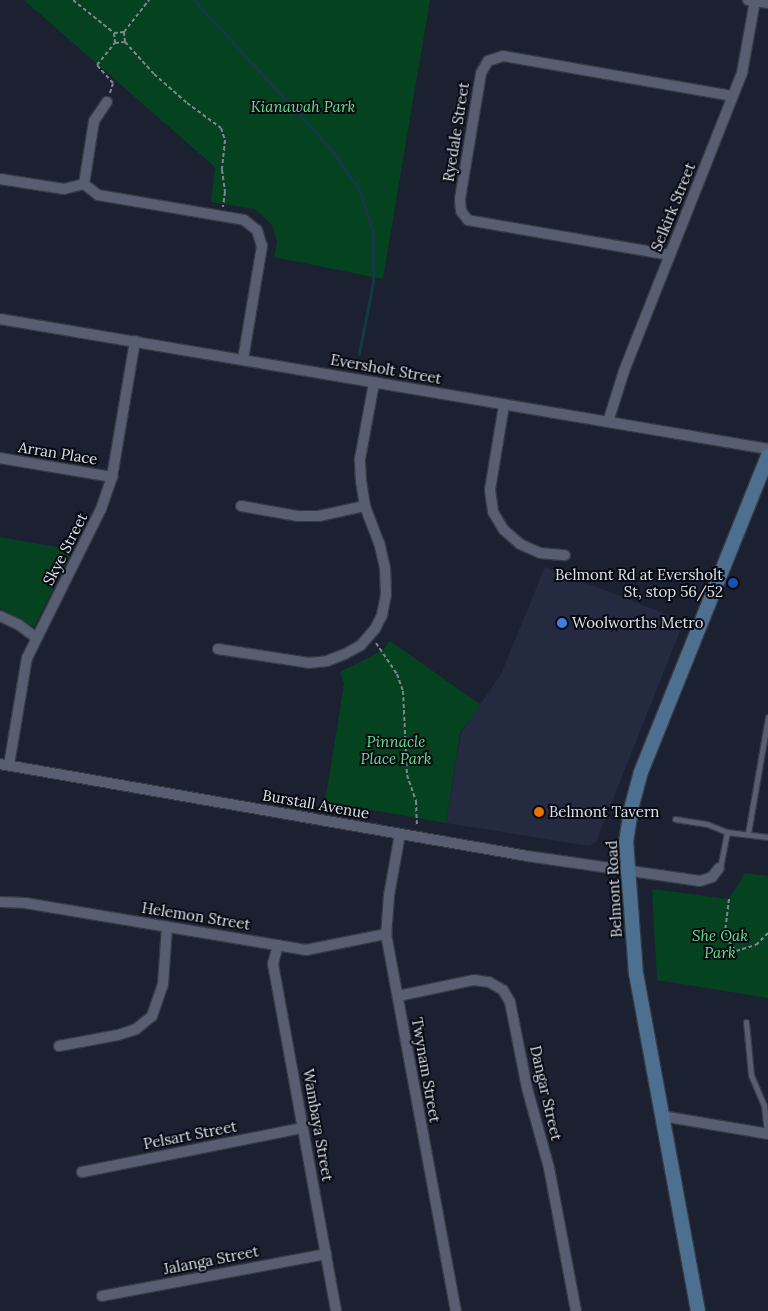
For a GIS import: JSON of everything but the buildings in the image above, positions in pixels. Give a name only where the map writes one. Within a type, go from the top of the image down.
[{"type":"main road","name":"Belmont Road","points":[[698,1311],[636,974],[626,842],[631,809],[642,772],[768,456]]},
{"type":"street","points":[[752,1],[768,3]]},
{"type":"street","name":"Selkirk Street","points":[[608,422],[624,371],[742,72],[752,1]]},
{"type":"street","name":"Ryedale Street","points":[[670,254],[468,220],[461,211],[460,199],[481,73],[488,61],[502,56],[733,96]]},
{"type":"street","points":[[84,184],[94,121],[107,102]]},
{"type":"street","points":[[0,179],[64,190],[84,184]]},
{"type":"street","points":[[84,184],[98,195],[244,220],[257,230],[262,246],[243,359]]},
{"type":"street","name":"Eversholt Street","points":[[0,319],[768,449]]},
{"type":"street","name":"Skye Street","points":[[4,764],[27,658],[101,509],[112,477],[135,341]]},
{"type":"street","points":[[218,649],[309,663],[327,661],[361,645],[370,635],[382,615],[386,595],[383,559],[365,506],[360,459],[374,383]]},
{"type":"street","points":[[504,404],[490,490],[493,512],[504,530],[520,544],[540,552],[565,555]]},
{"type":"street","name":"Arran Place","points":[[0,458],[112,477]]},
{"type":"street","points":[[241,506],[298,516],[319,516],[365,506]]},
{"type":"street","points":[[0,616],[19,625],[37,638]]},
{"type":"street","name":"Burstall Avenue","points":[[4,764],[526,856],[700,881],[712,877],[719,868]]},
{"type":"street","name":"Twynam Street","points":[[400,834],[389,895],[386,934],[456,1311]]},
{"type":"street","name":"Helemon Street","points":[[0,902],[26,903],[306,950],[386,934]]},
{"type":"street","points":[[59,1046],[118,1035],[136,1029],[152,1016],[163,984],[167,927]]},
{"type":"street","name":"Wambaya Street","points":[[278,945],[273,964],[336,1311]]},
{"type":"street","name":"Dangar Street","points":[[398,996],[474,980],[489,982],[503,990],[510,1002],[527,1088],[549,1168],[576,1311]]},
{"type":"street","points":[[662,1116],[768,1134]]},
{"type":"street","name":"Pelsart Street","points":[[82,1172],[303,1128]]},
{"type":"street","name":"Jalanga Street","points":[[102,1296],[326,1254]]},
{"type":"lane","points":[[748,833],[768,717]]},
{"type":"lane","points":[[675,819],[707,824],[727,832],[748,833],[768,837]]},
{"type":"lane","points":[[719,868],[727,832]]},
{"type":"lane","points":[[746,1022],[751,1075],[764,1105],[768,1134]]},
{"type":"path","points":[[74,0],[114,32],[124,32]]},
{"type":"path","points":[[149,0],[124,32],[124,42],[154,74],[187,103],[221,128],[225,140],[222,170],[225,192],[222,216]]},
{"type":"path","points":[[107,102],[113,83],[97,65],[114,43],[114,32]]},
{"type":"path","points":[[114,43],[124,42]]},
{"type":"path","points":[[370,635],[389,660],[403,691],[408,775],[416,801],[417,825]]},
{"type":"path","points":[[729,899],[725,930],[729,942],[736,951],[756,945],[768,933]]},
{"type":"shaded area","points":[[545,567],[684,621],[596,842],[589,846],[446,823],[461,733],[501,674]]},
{"type":"green space","name":"Kianawah Park","points":[[24,0],[430,0],[383,279],[274,257],[277,242],[272,225],[255,209],[211,202],[215,167]]},
{"type":"green space","points":[[0,537],[73,550],[34,627],[0,608]]},
{"type":"green space","name":"Pinnacle Place Park","points":[[390,641],[481,705],[460,733],[446,823],[325,802],[344,684],[340,672],[383,650]]},
{"type":"green space","name":"She Oak Park","points":[[745,873],[768,876],[768,998],[657,980],[652,889],[729,899]]},
{"type":"waterway","points":[[194,0],[330,148],[359,189],[373,232],[373,282],[359,354]]},
{"type":"place","name":"Belmont Rd at Eversholt St, stop 56/52","points":[[733,583]]},
{"type":"place","name":"Woolworths Metro","points":[[562,623]]},
{"type":"place","name":"Belmont Tavern","points":[[539,812]]}]
